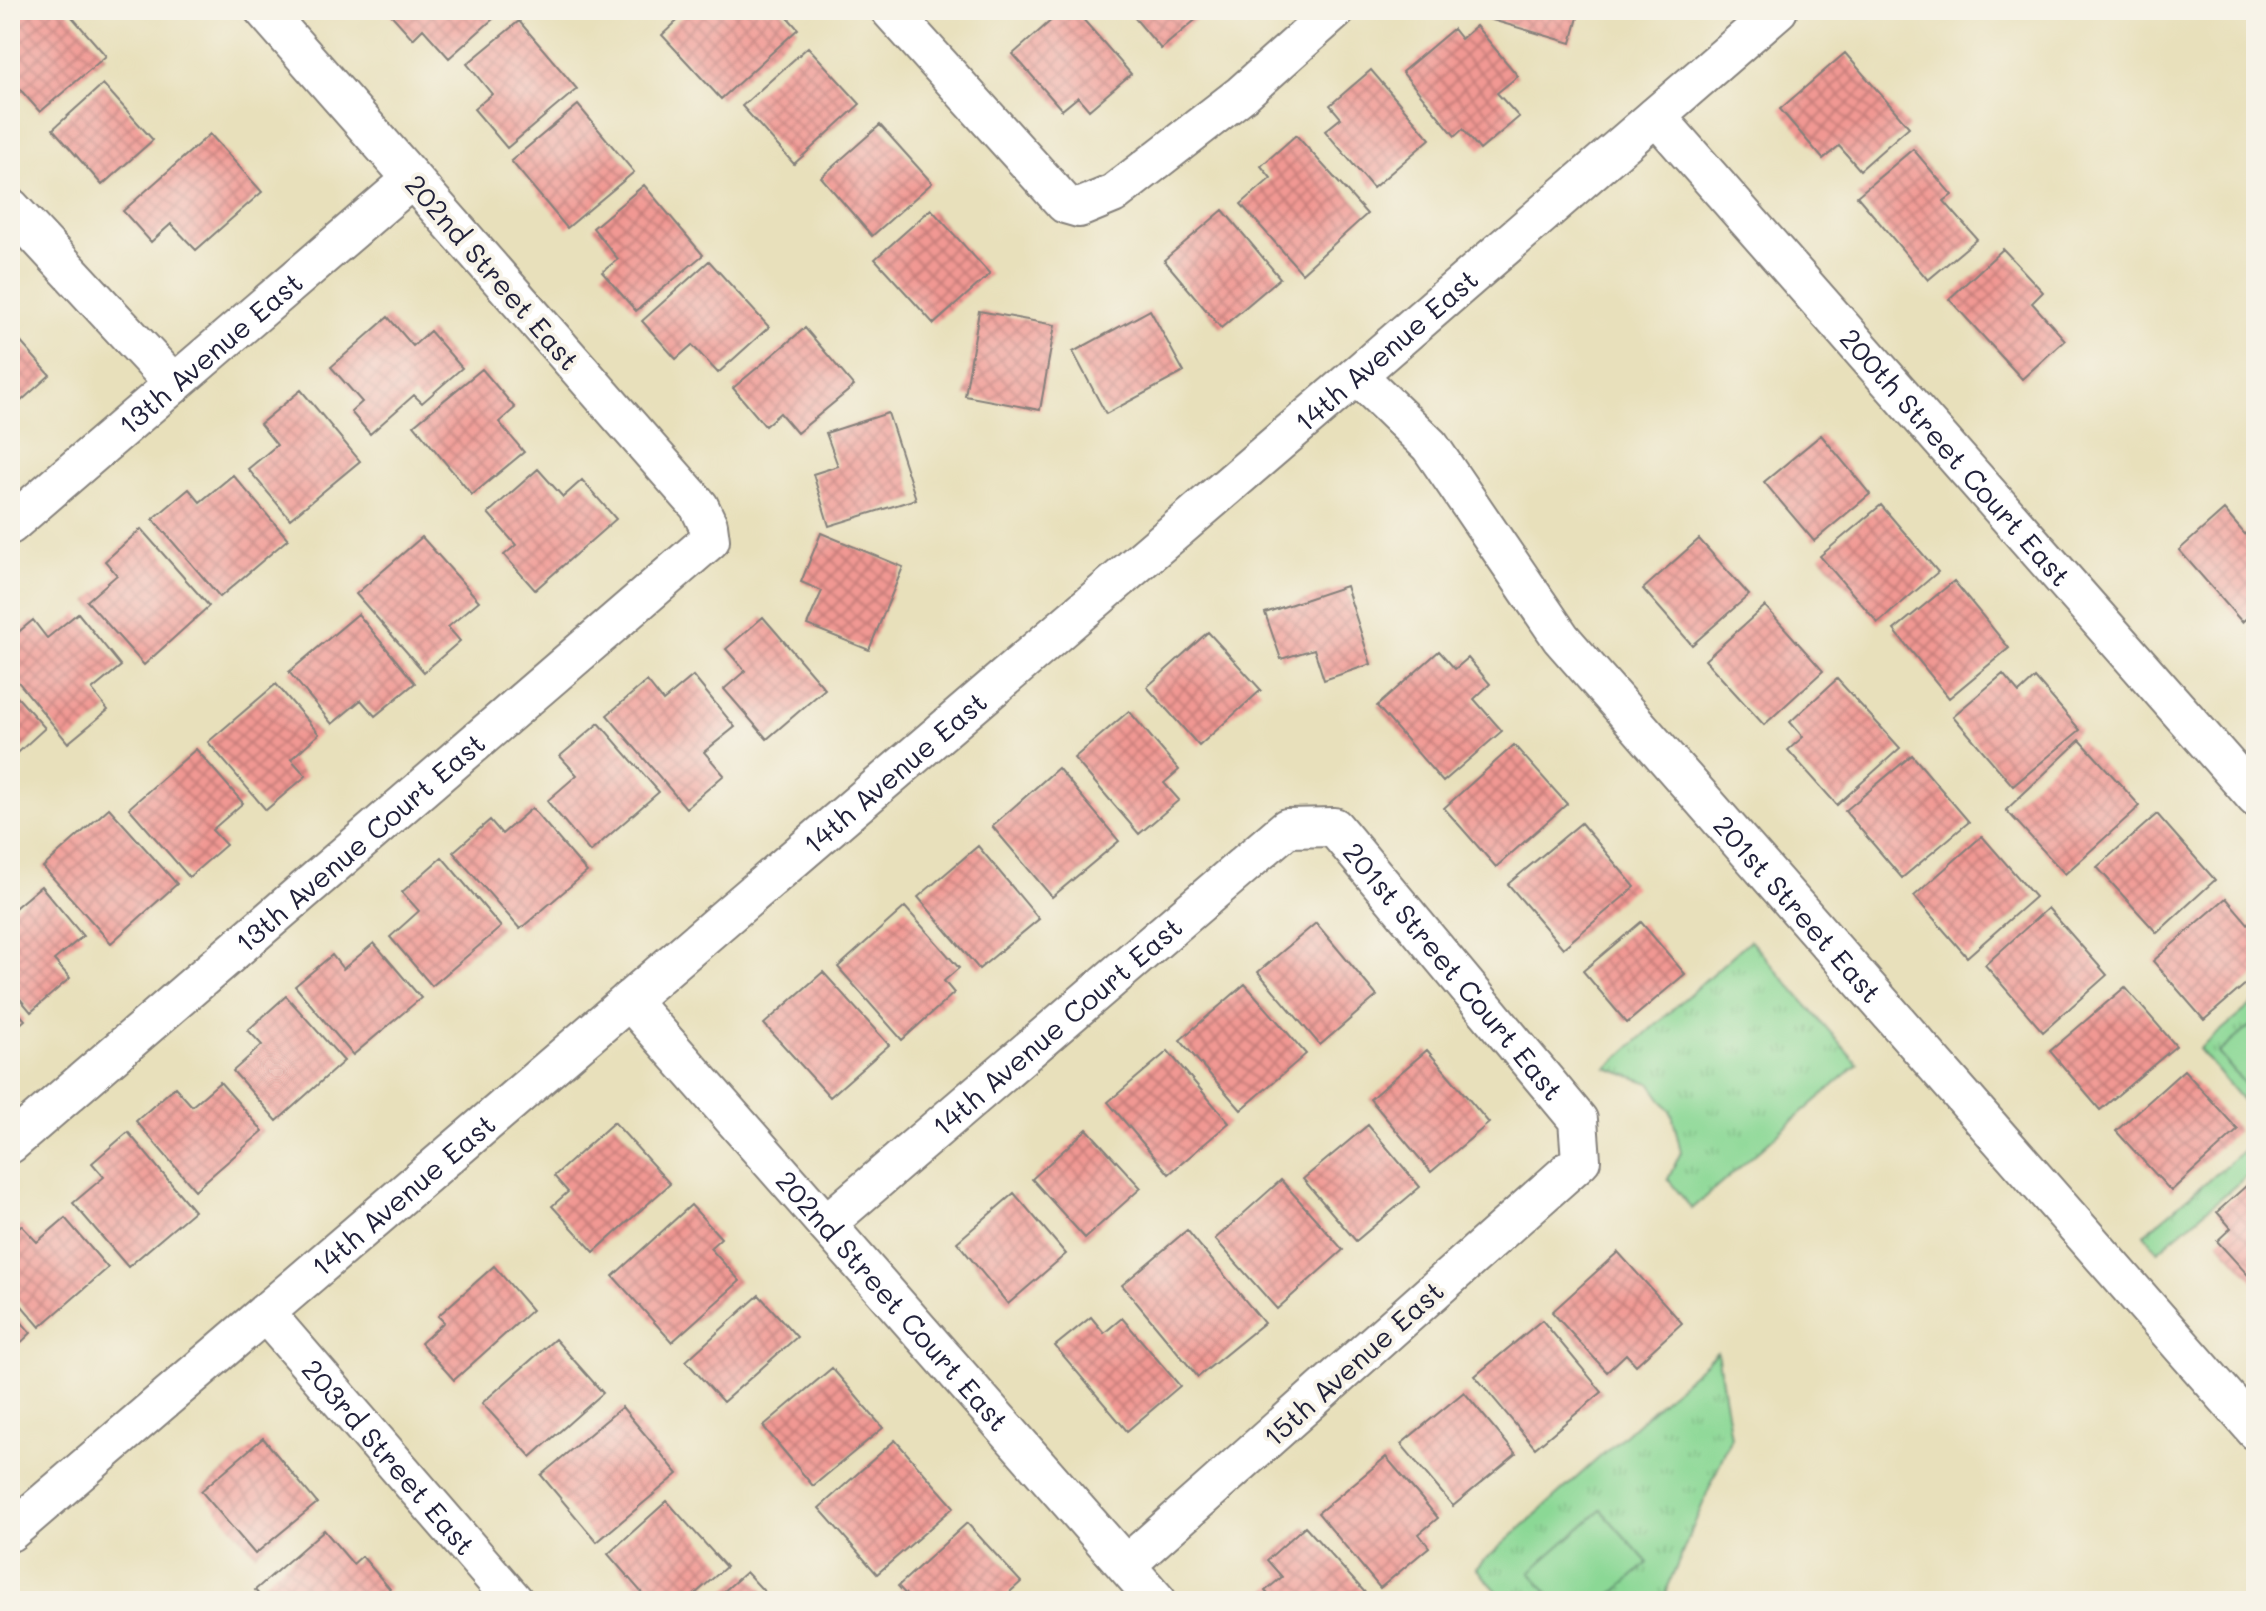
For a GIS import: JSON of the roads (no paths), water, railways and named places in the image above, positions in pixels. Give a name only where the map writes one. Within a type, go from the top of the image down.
[{"type":"street","name":"202nd Street East","points":[[264,10],[699,506],[708,525],[710,540]]},
{"type":"street","points":[[890,10],[1065,204],[1079,208],[1113,194],[1242,94],[1336,10]]},
{"type":"street","name":"14th Avenue East","points":[[10,1532],[1778,10]]},
{"type":"street","name":"200th Street Court East","points":[[1656,116],[2256,798]]},
{"type":"street","name":"13th Avenue East","points":[[10,525],[411,180]]},
{"type":"street","points":[[10,207],[174,384]]},
{"type":"street","name":"201st Street East","points":[[1357,375],[1430,446],[1561,638],[2256,1431]]},
{"type":"street","name":"13th Avenue Court East","points":[[10,1144],[710,540]]},
{"type":"street","name":"201st Street Court East","points":[[1287,828],[1334,827],[1578,1120],[1581,1160]]},
{"type":"street","name":"14th Avenue Court East","points":[[826,1224],[1287,828]]},
{"type":"street","name":"202nd Street Court East","points":[[629,1000],[1157,1601]]},
{"type":"street","name":"15th Avenue East","points":[[1126,1565],[1581,1160]]},
{"type":"street","name":"203rd Street East","points":[[265,1313],[514,1601]]}]
